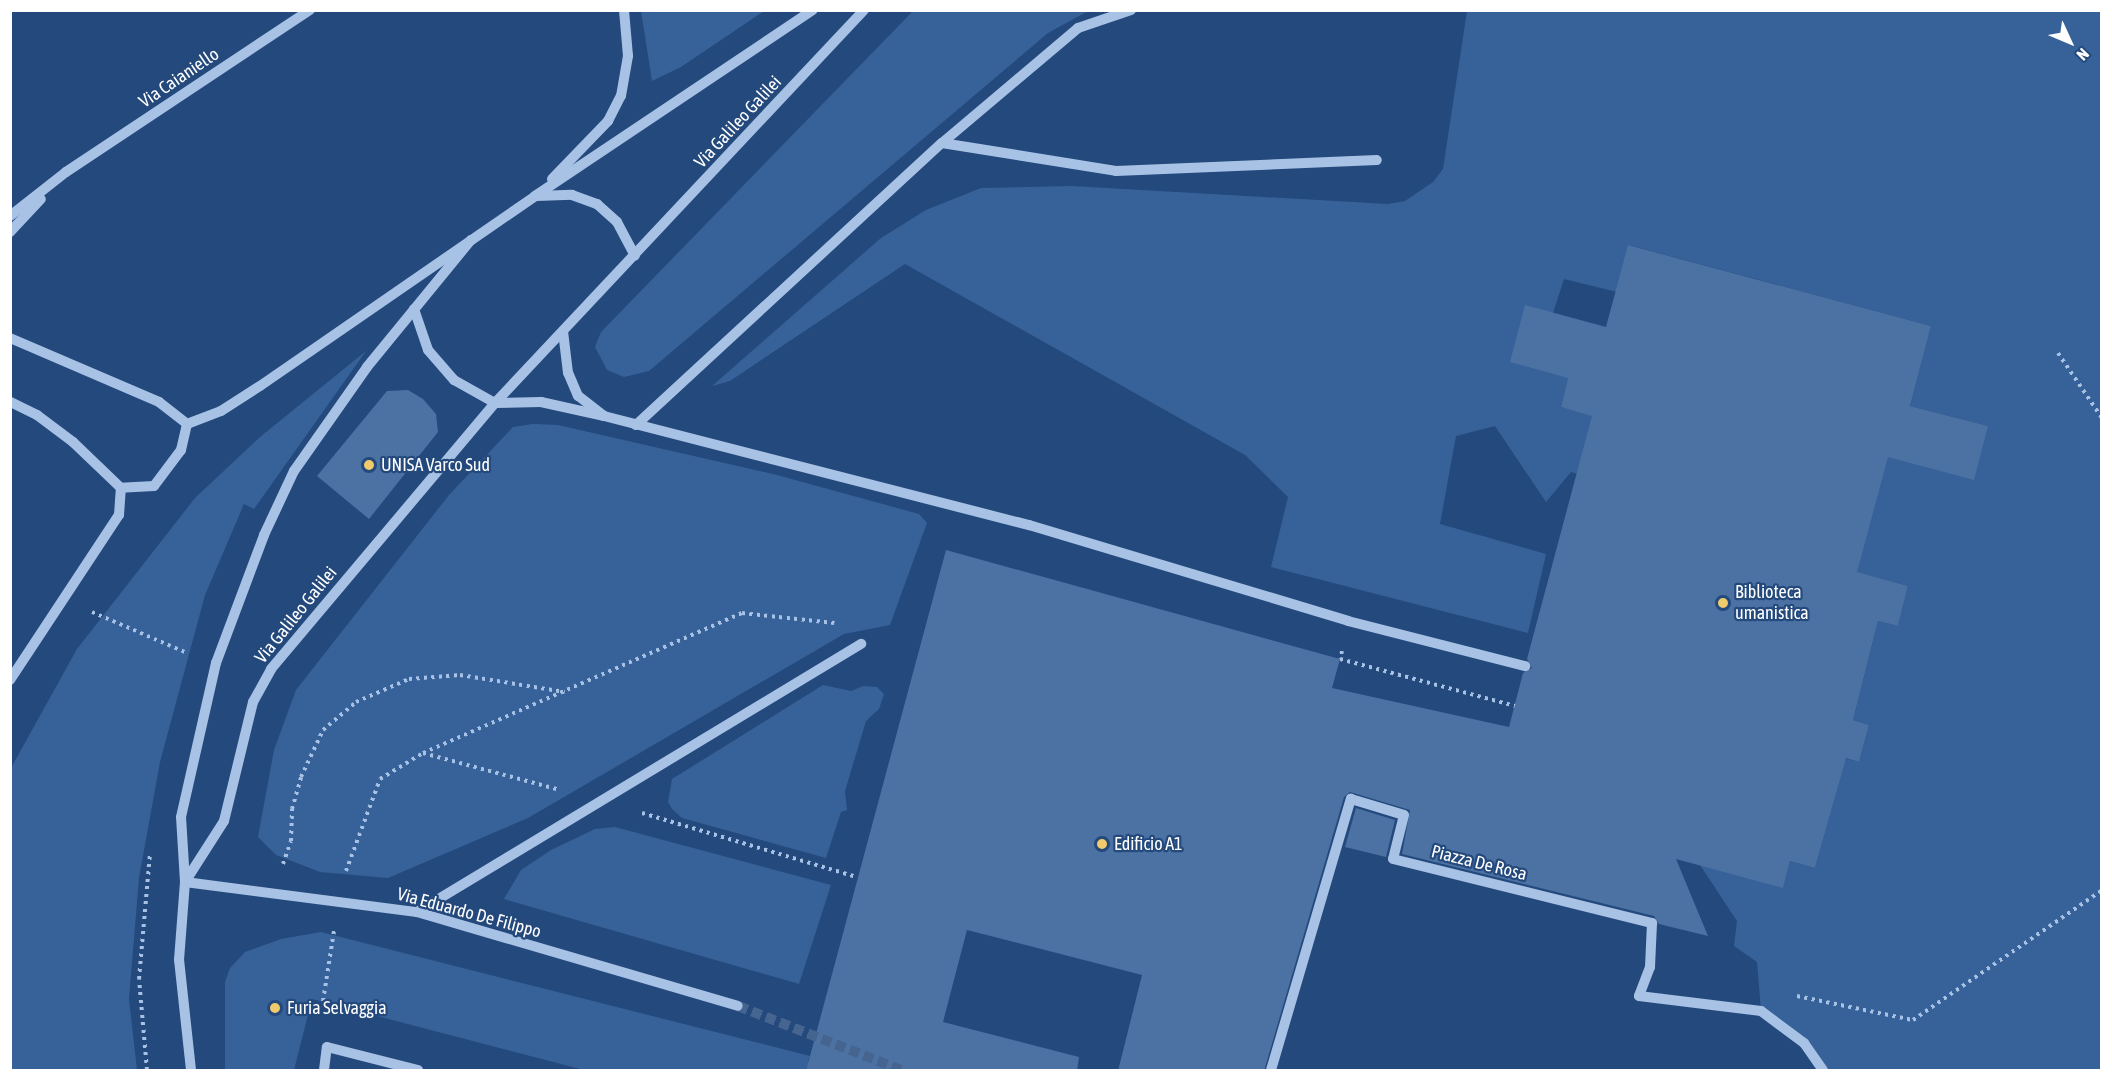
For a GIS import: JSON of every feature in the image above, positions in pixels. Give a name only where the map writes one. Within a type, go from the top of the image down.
[{"type":"street","name":"Via Caianiello","points":[[10,216],[66,172],[310,10]]},
{"type":"street","points":[[535,196],[608,122],[621,96],[628,56],[624,10]]},
{"type":"street","points":[[187,424],[221,411],[261,386],[535,196],[813,10]]},
{"type":"street","name":"Via Galileo Galilei","points":[[185,882],[224,821],[253,702],[271,669],[495,403],[864,10]]},
{"type":"street","points":[[636,424],[942,143],[1078,28],[1131,10]]},
{"type":"street","points":[[942,143],[1116,171],[1377,160]]},
{"type":"street","name":"Via Caianiello","points":[[10,232],[66,172]]},
{"type":"street","points":[[535,196],[572,195],[597,204],[617,222],[635,256]]},
{"type":"street","points":[[191,1071],[179,960],[185,882],[181,817],[216,663],[264,535],[294,471],[367,367],[471,240]]},
{"type":"street","points":[[414,309],[428,350],[454,380],[495,403],[541,402],[636,424],[1029,525],[1348,621],[1525,666]]},
{"type":"street","points":[[563,331],[568,374],[578,396],[604,416]]},
{"type":"street","points":[[10,338],[159,402],[187,424]]},
{"type":"street","points":[[10,402],[37,415],[73,442],[121,488],[154,486],[181,450],[187,424]]},
{"type":"street","points":[[10,680],[119,515],[121,488]]},
{"type":"street","points":[[417,912],[861,644]]},
{"type":"street","name":"Piazza De Rosa","points":[[1271,1071],[1351,799],[1404,815],[1393,859],[1652,922],[1650,967],[1639,996],[1761,1011],[1804,1043],[1823,1071]]},
{"type":"street","name":"Via Eduardo De Filippo","points":[[185,882],[417,912],[738,1006]]},
{"type":"street","points":[[324,1071],[327,1047],[418,1071]]},
{"type":"path","points":[[2058,353],[2102,418]]},
{"type":"path","points":[[63,601],[216,663]]},
{"type":"path","points":[[323,1001],[338,902],[350,856],[380,779],[423,753],[742,613],[854,626],[861,644]]},
{"type":"path","points":[[1340,659],[1515,706]]},
{"type":"path","points":[[273,892],[291,841],[292,809],[301,777],[323,729],[356,702],[409,679],[460,675],[565,692]]},
{"type":"path","points":[[1791,995],[1913,1020],[2102,890]]},
{"type":"shaded area","points":[[641,10],[764,11],[681,67],[652,81]]},
{"type":"shaded area","points":[[913,11],[1088,11],[1048,33],[649,371],[624,377],[607,370],[595,347],[601,332]]},
{"type":"shaded area","points":[[1467,11],[2101,11],[2101,1070],[1823,1070],[1804,1043],[1761,1011],[1757,962],[1734,946],[1737,921],[1700,865],[1783,887],[1790,861],[1815,868],[1836,793],[1826,753],[1859,762],[1869,725],[1853,720],[1878,621],[1898,626],[1908,586],[1796,556],[1888,457],[1988,426],[1910,406],[1931,326],[1629,245],[1617,292],[1564,279],[1553,313],[1568,378],[1561,407],[1637,427],[1622,486],[1571,472],[1546,502],[1495,426],[1456,436],[1440,524],[1546,554],[1528,633],[1271,567],[1288,497],[1245,455],[905,264],[730,381],[712,386],[881,238],[926,210],[981,188],[1072,186],[1388,204],[1405,201],[1433,182],[1443,169]]},
{"type":"shaded area","points":[[366,351],[254,509],[244,504],[205,595],[160,762],[139,878],[129,999],[137,1070],[11,1070],[11,768],[77,649],[195,498],[260,437]]},
{"type":"shaded area","points":[[533,424],[558,425],[777,475],[919,514],[927,523],[890,625],[844,634],[528,818],[388,878],[320,872],[276,855],[258,837],[274,750],[296,690],[449,495],[513,427]]},
{"type":"shaded area","points":[[823,685],[851,691],[863,686],[877,687],[884,694],[879,709],[866,721],[845,791],[847,810],[841,812],[826,858],[682,818],[672,809],[668,802],[672,779]]},
{"type":"shaded area","points":[[615,827],[831,885],[799,984],[504,899],[521,870],[551,850],[595,829]]},
{"type":"shaded area","points":[[321,932],[810,1056],[808,1061],[820,1070],[584,1070],[312,999],[294,1070],[225,1070],[225,982],[230,968],[245,952],[281,939]]},
{"type":"building","points":[[1628,245],[1931,326],[1910,406],[1988,426],[1974,480],[1888,457],[1857,572],[1908,586],[1898,626],[1878,621],[1853,720],[1869,725],[1859,762],[1846,758],[1815,868],[1790,861],[1783,888],[1676,859],[1708,936],[1659,924],[1654,916],[1402,854],[1410,810],[1350,792],[1344,797],[1264,1071],[1118,1071],[1142,975],[967,930],[943,1022],[1079,1057],[1077,1071],[806,1071],[946,550],[1340,659],[1332,688],[1509,727],[1523,673],[1532,668],[1527,659],[1592,416],[1561,407],[1568,378],[1510,362],[1525,305],[1606,327]]},
{"type":"building","name":"UNISA Varco Sud","points":[[408,390],[423,399],[436,414],[438,432],[369,519],[317,476],[387,391]]},
{"type":"building","points":[[1356,808],[1395,820],[1386,857],[1345,847]]},
{"type":"tunnel","points":[[738,1006],[901,1070]]},
{"type":"place","name":"UNISA Varco Sud","points":[[369,465]]},
{"type":"place","name":"Biblioteca umanistica","points":[[1723,603]]},
{"type":"place","name":"Edificio A1","points":[[1102,844]]},
{"type":"place","name":"Furia Selvaggia","points":[[275,1008]]}]
